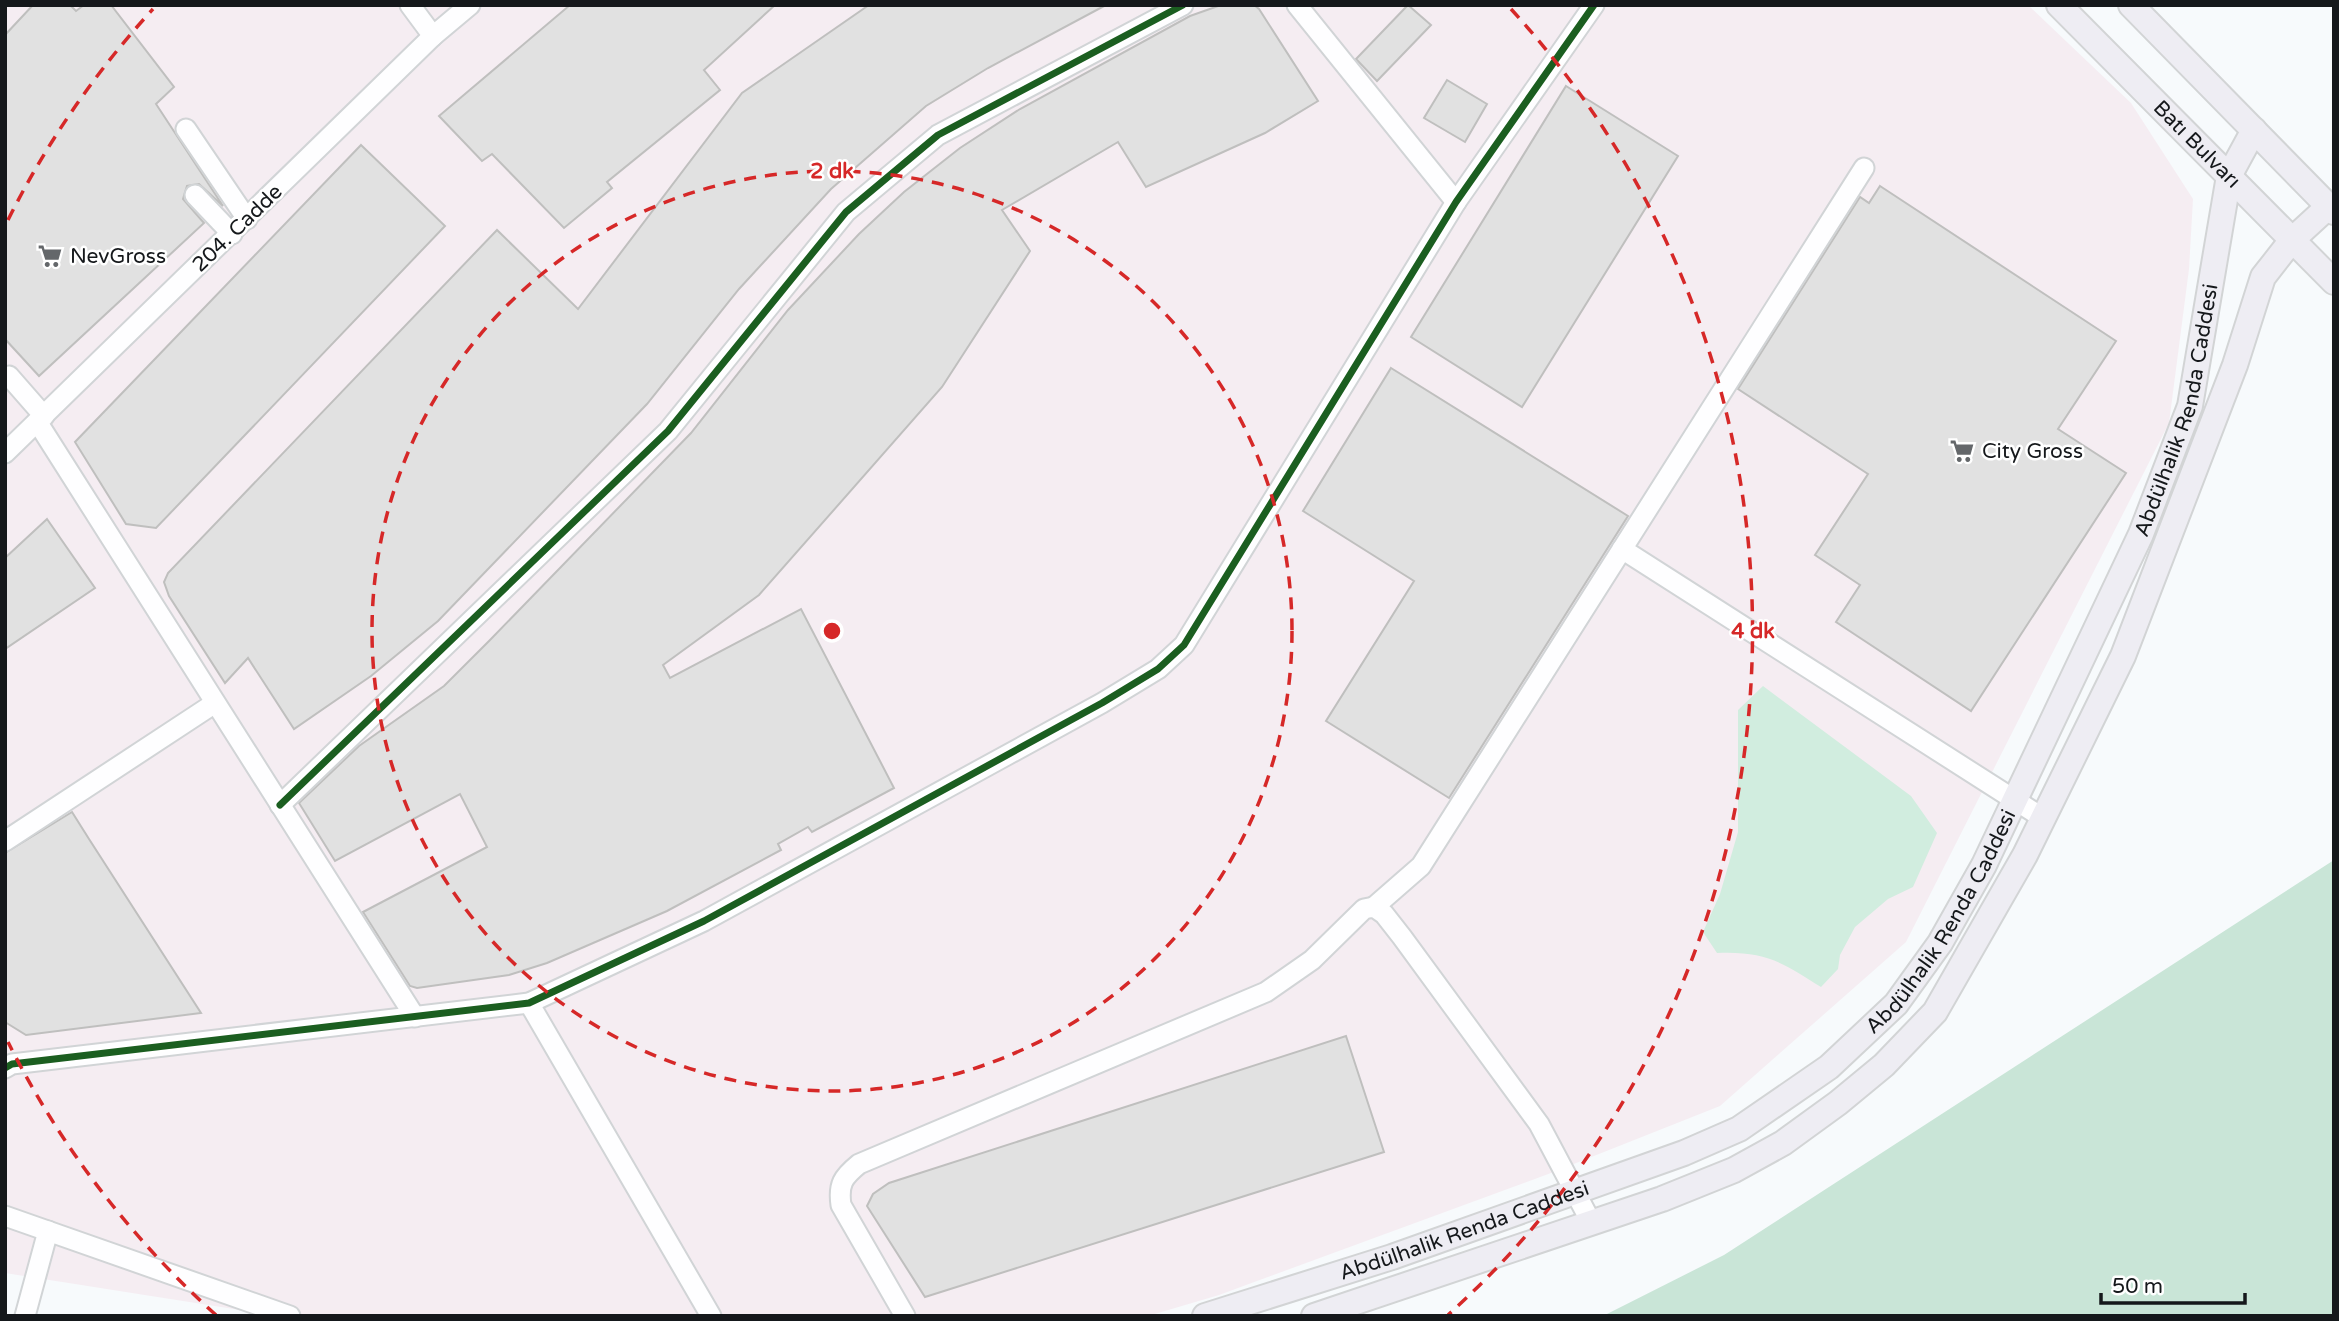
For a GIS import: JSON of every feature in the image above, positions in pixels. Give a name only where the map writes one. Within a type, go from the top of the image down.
[{"type":"main road","name":"Batı Bulvarı","points":[[2059,5],[2334,282]]},
{"type":"main road","points":[[2131,5],[2331,209]]},
{"type":"main road","name":"Abdülhalik Renda Caddesi","points":[[1205,1316],[1392,1257],[1685,1153],[1739,1129],[1829,1067],[1896,1004],[1940,943],[1984,865],[2141,534],[2190,405],[2229,176],[2254,130]]},
{"type":"main road","name":"Abdülhalik Renda Caddesi","points":[[1314,1316],[1734,1171],[1783,1143],[1884,1066],[1935,1012],[2043,818],[2123,656],[2235,365],[2263,277],[2292,240],[2331,209]]},
{"type":"street","points":[[410,5],[433,36]]},
{"type":"street","name":"204. Cadde","points":[[5,453],[433,36],[470,5]]},
{"type":"street","points":[[280,805],[668,431],[846,212],[938,135],[1183,5]]},
{"type":"street","points":[[1297,5],[1456,202]]},
{"type":"street","points":[[5,1068],[12,1064],[529,1003],[704,921],[1102,703],[1158,668],[1184,645],[1456,202],[1594,5]]},
{"type":"street","points":[[186,129],[247,219]]},
{"type":"street","points":[[905,1316],[841,1205],[839,1188],[845,1176],[859,1164],[1266,992],[1312,960],[1364,909],[1374,907],[1421,866],[1864,168]]},
{"type":"street","points":[[195,195],[232,234]]},
{"type":"street","points":[[9,376],[41,420],[215,703],[415,1017]]},
{"type":"street","points":[[1622,549],[2043,818]]},
{"type":"street","points":[[5,841],[215,703]]},
{"type":"street","points":[[1374,907],[1384,914],[1402,937],[1539,1124],[1591,1222]]},
{"type":"street","points":[[529,1003],[711,1316]]},
{"type":"street","points":[[5,1216],[290,1316]]},
{"type":"street","points":[[25,1316],[48,1231]]},
{"type":"shaded area","points":[[5,5],[2028,5],[2131,103],[2193,199],[2189,269],[2169,423],[1906,942],[1720,1106],[1551,1173],[1219,1295],[1148,1316],[279,1316],[5,1273]]},
{"type":"green space","points":[[1763,686],[1911,796],[1937,833],[1913,887],[1888,899],[1855,927],[1840,955],[1838,969],[1821,987],[1784,965],[1761,956],[1717,953],[1703,932],[1720,894],[1738,832],[1738,710]]},
{"type":"green space","points":[[2334,860],[2334,1316],[1603,1316],[1724,1255]]},
{"type":"building","name":"NevGross","points":[[33,5],[70,5],[76,11],[84,5],[111,5],[174,87],[156,104],[223,206],[199,184],[187,186],[183,199],[204,223],[39,376],[5,339],[5,35]]},
{"type":"building","points":[[570,5],[775,5],[704,70],[720,90],[607,182],[612,188],[564,228],[492,154],[482,161],[439,116]]},
{"type":"building","points":[[869,5],[1106,5],[988,68],[926,106],[831,189],[739,289],[647,404],[438,621],[371,676],[294,729],[248,658],[225,683],[169,596],[164,582],[168,573],[497,230],[578,309],[742,93]]},
{"type":"building","points":[[1221,5],[1254,5],[1259,9],[1318,101],[1265,133],[1146,187],[1118,142],[1002,210],[1030,251],[942,387],[759,595],[663,665],[670,678],[801,609],[894,788],[812,832],[808,827],[778,844],[781,850],[667,911],[547,963],[509,975],[417,988],[410,986],[363,912],[487,847],[460,794],[335,861],[299,803],[359,746],[444,686],[490,640],[691,433],[788,310],[859,234],[904,192],[960,148],[1020,109],[1190,16]]},
{"type":"building","points":[[1408,5],[1431,25],[1377,81],[1356,59]]},
{"type":"building","points":[[1447,80],[1487,104],[1465,142],[1424,118]]},
{"type":"building","points":[[1566,86],[1678,156],[1522,407],[1411,337]]},
{"type":"building","points":[[361,145],[445,226],[156,528],[126,524],[75,442]]},
{"type":"building","name":"City Gross","points":[[1880,186],[2116,341],[2058,429],[2126,473],[1971,711],[1836,622],[1860,585],[1815,555],[1868,474],[1738,389],[1860,197],[1869,203]]},
{"type":"building","points":[[1391,368],[1628,516],[1449,798],[1326,721],[1414,581],[1303,511]]},
{"type":"building","points":[[47,519],[95,588],[5,649],[5,558]]},
{"type":"building","points":[[72,812],[201,1013],[26,1035],[5,1022],[5,853]]},
{"type":"building","points":[[1346,1036],[1384,1152],[925,1297],[867,1206],[873,1194],[889,1183]]},
{"type":"cycle path","points":[[280,805],[668,431],[846,212],[938,135],[1183,5]]},
{"type":"cycle path","points":[[5,1068],[12,1064],[529,1003],[704,921],[1102,703],[1158,669],[1184,645],[1456,202],[1594,5]]},
{"type":"place","name":"NevGross","points":[[50,256]]},
{"type":"place","name":"City Gross","points":[[1962,451]]}]
